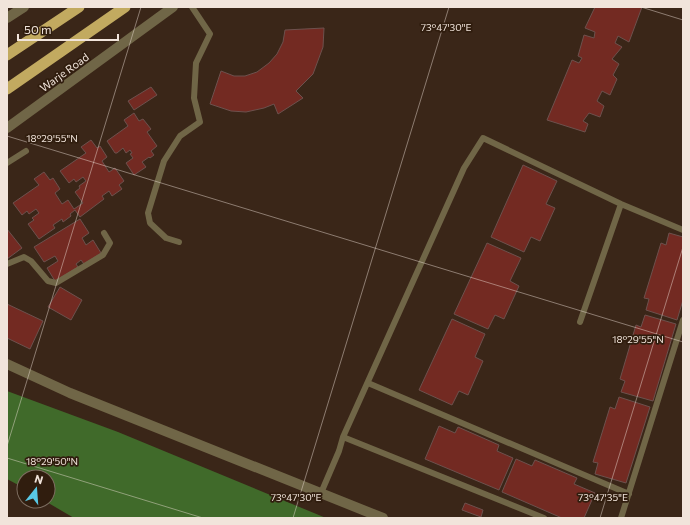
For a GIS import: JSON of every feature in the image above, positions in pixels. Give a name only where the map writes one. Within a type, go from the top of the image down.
[{"type":"highway","points":[[7,55],[79,7]]},
{"type":"highway","points":[[7,89],[125,7]]},
{"type":"street","points":[[7,18],[24,7]]},
{"type":"street","name":"Warje Road","points":[[7,128],[173,7]]},
{"type":"street","points":[[7,364],[70,393],[383,518]]},
{"type":"lane","points":[[179,242],[166,238],[150,223],[148,212],[164,161],[180,136],[200,122],[194,98],[196,63],[210,34],[192,7]]},
{"type":"lane","points":[[321,493],[339,450],[343,436],[464,168],[483,138],[621,204],[683,230]]},
{"type":"lane","points":[[7,163],[26,151]]},
{"type":"lane","points":[[580,322],[621,204]]},
{"type":"lane","points":[[7,264],[24,257],[31,261],[48,281],[56,283],[103,255],[110,243],[104,233]]},
{"type":"lane","points":[[622,518],[683,320]]},
{"type":"lane","points":[[368,383],[629,494]]},
{"type":"lane","points":[[343,436],[544,518]]},
{"type":"green space","points":[[7,391],[118,432],[326,518],[74,518],[56,507],[56,469],[16,469],[16,484],[7,479]]},
{"type":"building","points":[[595,7],[642,7],[629,42],[618,36],[615,43],[622,47],[612,59],[619,64],[613,75],[617,79],[610,95],[602,91],[597,101],[604,106],[600,117],[589,113],[583,121],[588,124],[585,132],[547,120],[572,60],[579,63],[582,58],[578,56],[584,35],[594,38],[595,32],[585,28]]},
{"type":"building","points":[[324,28],[323,47],[313,74],[296,91],[303,98],[278,114],[274,104],[246,112],[231,111],[210,104],[221,71],[234,76],[245,76],[257,72],[269,63],[277,54],[283,42],[285,30]]},
{"type":"building","points":[[151,87],[157,95],[134,110],[128,101]]},
{"type":"building","points":[[134,113],[139,121],[143,119],[151,129],[147,132],[157,146],[151,151],[154,155],[142,162],[146,167],[134,175],[126,163],[133,158],[130,154],[132,153],[130,150],[126,153],[123,148],[115,153],[107,141],[128,126],[124,120]]},
{"type":"building","points":[[91,140],[97,148],[100,146],[107,157],[102,161],[109,172],[115,168],[124,181],[119,185],[122,189],[112,196],[109,191],[102,196],[104,199],[80,217],[75,210],[70,214],[71,216],[63,222],[62,219],[53,225],[55,228],[39,239],[28,224],[34,220],[32,218],[39,213],[36,209],[29,214],[27,211],[22,215],[13,203],[39,185],[34,179],[44,172],[50,180],[53,178],[60,189],[55,193],[62,204],[68,200],[74,209],[83,203],[75,192],[80,188],[79,186],[86,181],[83,177],[76,182],[74,179],[69,183],[60,171],[86,153],[81,147]]},
{"type":"building","points":[[523,165],[557,181],[546,204],[555,208],[540,241],[531,237],[524,252],[491,237]]},
{"type":"building","points":[[80,219],[89,233],[82,238],[86,245],[93,240],[101,253],[84,264],[81,260],[76,264],[78,267],[55,281],[47,268],[58,261],[55,256],[44,262],[34,247]]},
{"type":"building","points":[[7,229],[22,248],[7,259]]},
{"type":"building","points":[[669,233],[683,237],[683,300],[677,320],[646,310],[649,299],[644,298],[661,243],[666,245]]},
{"type":"building","points":[[487,243],[521,258],[510,281],[519,286],[504,319],[495,315],[488,329],[454,314]]},
{"type":"building","points":[[60,287],[82,300],[71,320],[48,307]]},
{"type":"building","points":[[7,304],[43,321],[30,349],[7,338]]},
{"type":"building","points":[[645,315],[676,324],[653,401],[621,392],[625,381],[620,379],[636,325],[641,327]]},
{"type":"building","points":[[452,319],[485,334],[475,357],[483,361],[468,395],[459,391],[452,405],[419,390]]},
{"type":"building","points":[[619,397],[650,407],[626,483],[595,474],[598,463],[593,462],[610,407],[615,409]]},
{"type":"building","points":[[439,426],[455,433],[458,427],[499,445],[497,451],[513,458],[499,490],[425,459]]},
{"type":"building","points":[[516,459],[532,466],[535,460],[577,478],[574,484],[595,493],[584,518],[562,518],[502,492]]},
{"type":"building","points":[[465,503],[483,510],[481,517],[462,510]]}]
